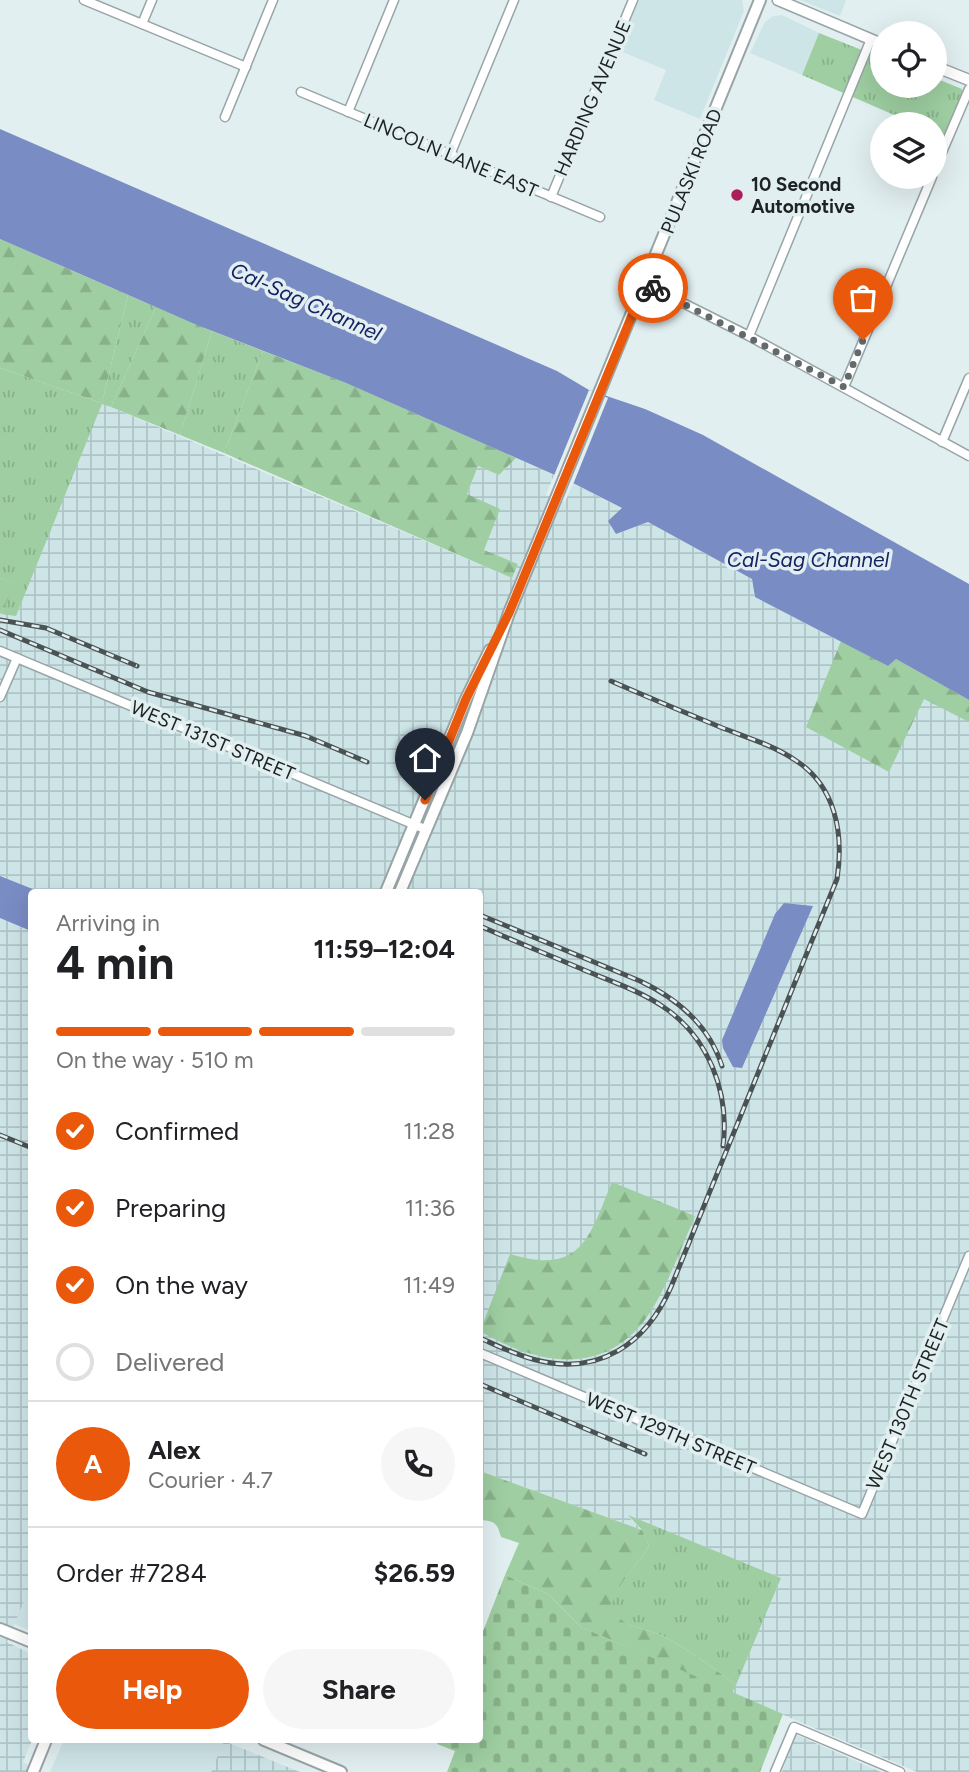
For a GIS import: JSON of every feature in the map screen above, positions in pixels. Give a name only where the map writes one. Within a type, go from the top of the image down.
[{"type":"main road","name":"PULASKI ROAD","points":[[401,889],[474,715],[509,613],[760,0]]},
{"type":"main road","name":"PULASKI ROAD","points":[[387,889],[466,699],[509,613]]},
{"type":"main road","points":[[0,1629],[28,1640]]},
{"type":"main road","points":[[33,1772],[45,1743]]},
{"type":"main road","points":[[271,1743],[341,1772]]},
{"type":"street","points":[[84,0],[246,67]]},
{"type":"street","points":[[142,24],[152,0]]},
{"type":"street","points":[[225,117],[273,0]]},
{"type":"street","points":[[348,111],[394,0]]},
{"type":"street","points":[[450,155],[514,0]]},
{"type":"street","name":"HARDING AVENUE","points":[[551,197],[633,0]]},
{"type":"street","points":[[778,0],[870,39]]},
{"type":"street","points":[[749,336],[870,41]]},
{"type":"street","points":[[947,71],[969,80]]},
{"type":"street","points":[[947,141],[969,89]]},
{"type":"street","name":"LINCOLN LANE EAST","points":[[301,92],[600,217]]},
{"type":"street","points":[[844,387],[927,189]]},
{"type":"street","points":[[645,284],[749,336],[969,456]]},
{"type":"street","points":[[942,442],[969,378]]},
{"type":"street","name":"WEST 131ST STREET","points":[[0,651],[427,830]]},
{"type":"street","points":[[0,697],[17,658]]},
{"type":"street","name":"WEST 130TH STREET","points":[[862,1514],[969,1256]]},
{"type":"street","name":"WEST 129TH STREET","points":[[483,1354],[862,1514]]},
{"type":"street","points":[[775,1772],[794,1727],[900,1772]]},
{"type":"shaded area","points":[[627,0],[742,0],[744,11],[700,119],[654,100],[666,70],[608,46]]},
{"type":"shaded area","points":[[800,0],[846,0],[840,16]]},
{"type":"shaded area","points":[[782,15],[819,33],[802,75],[750,53],[765,22],[773,16]]},
{"type":"shaded area","points":[[102,403],[512,578],[518,564],[483,550],[467,494],[478,466],[499,475],[516,458],[554,475],[546,495],[565,502],[573,483],[623,509],[616,534],[648,522],[752,579],[755,597],[888,666],[896,659],[969,700],[969,1772],[917,1772],[732,1693],[781,1578],[629,1517],[642,1530],[483,1472],[483,889],[28,889],[28,1592],[7,1642],[28,1652],[28,1743],[31,1743],[23,1762],[40,1772],[0,1772],[0,613],[16,615]]},
{"type":"shaded area","points":[[28,1589],[28,1630],[14,1624]]},
{"type":"shaded area","points":[[795,1734],[881,1772],[782,1772]]},
{"type":"shaded area","points":[[63,1743],[223,1743],[211,1772],[50,1772]]},
{"type":"shaded area","points":[[223,1743],[229,1743],[300,1772],[211,1772]]},
{"type":"green space","points":[[819,33],[870,53],[870,98],[947,98],[947,83],[962,89],[962,97],[947,130],[947,112],[887,112],[802,75]]},
{"type":"green space","points":[[0,239],[128,295],[102,403],[0,368]]},
{"type":"green space","points":[[128,295],[156,307],[111,407],[102,404],[16,616],[1,614],[14,584],[0,578],[0,368],[102,403]]},
{"type":"green space","points":[[156,307],[212,331],[180,435],[111,407]]},
{"type":"green space","points":[[212,331],[263,351],[224,453],[180,435]]},
{"type":"green space","points":[[263,351],[346,383],[516,458],[499,475],[478,466],[467,494],[500,509],[484,550],[518,564],[512,578],[224,453]]},
{"type":"green space","points":[[0,578],[15,584],[1,614],[0,613]]},
{"type":"green space","points":[[841,641],[888,666],[896,659],[969,700],[969,722],[924,699],[889,772],[806,727]]},
{"type":"green space","points":[[612,1182],[695,1216],[658,1299],[641,1324],[622,1342],[601,1354],[578,1359],[555,1359],[530,1353],[483,1333],[483,1323],[510,1254],[553,1260],[568,1255],[589,1235]]},
{"type":"green space","points":[[483,1472],[642,1530],[649,1545],[617,1592],[611,1609],[630,1625],[659,1634],[702,1660],[736,1685],[732,1693],[581,1627],[548,1594],[505,1575],[519,1543],[501,1537],[498,1528],[489,1521],[483,1520]]},
{"type":"green space","points":[[628,1515],[781,1578],[736,1685],[676,1643],[659,1634],[629,1625],[610,1609],[621,1584],[649,1545],[642,1530]]},
{"type":"green space","points":[[505,1575],[548,1594],[581,1627],[783,1714],[760,1772],[447,1772],[455,1751],[438,1743],[483,1743],[483,1631]]},
{"type":"water","name":"Cal-Sag Channel","points":[[0,129],[557,371],[589,390],[645,409],[703,435],[969,584],[969,700],[896,659],[888,666],[755,597],[752,579],[648,522],[616,534],[608,521],[622,508],[573,483],[346,383],[197,325],[0,239]]},
{"type":"water","points":[[0,876],[32,889],[28,889],[28,930],[0,918]]},
{"type":"water","points":[[784,903],[813,906],[742,1068],[733,1067],[722,1040],[775,914]]},
{"type":"pier","points":[[589,390],[608,398],[572,487],[553,478]]},
{"type":"railway","points":[[0,620],[46,628],[137,666]]},
{"type":"railway","points":[[0,630],[148,692],[306,736],[367,762]]},
{"type":"railway","points":[[483,1339],[536,1360],[559,1364],[580,1363],[600,1359],[618,1351],[648,1325],[671,1287],[837,879],[839,845],[834,812],[820,783],[809,771],[795,760],[768,746],[611,681]]},
{"type":"railway","points":[[483,916],[640,981],[667,996],[700,1026],[709,1038],[722,1066]]},
{"type":"railway","points":[[483,927],[634,990],[678,1018],[703,1049],[719,1086],[723,1106],[723,1146]]},
{"type":"railway","points":[[0,1135],[28,1146]]},
{"type":"railway","points":[[483,1385],[645,1454]]},
{"type":"way so far","points":[[653,288],[844,387],[863,340]]},
{"type":"place","name":"10 Second Automotive","points":[[737,195]]},
{"type":"route","points":[[425,800],[466,699],[509,613],[645,284],[653,288]]}]
